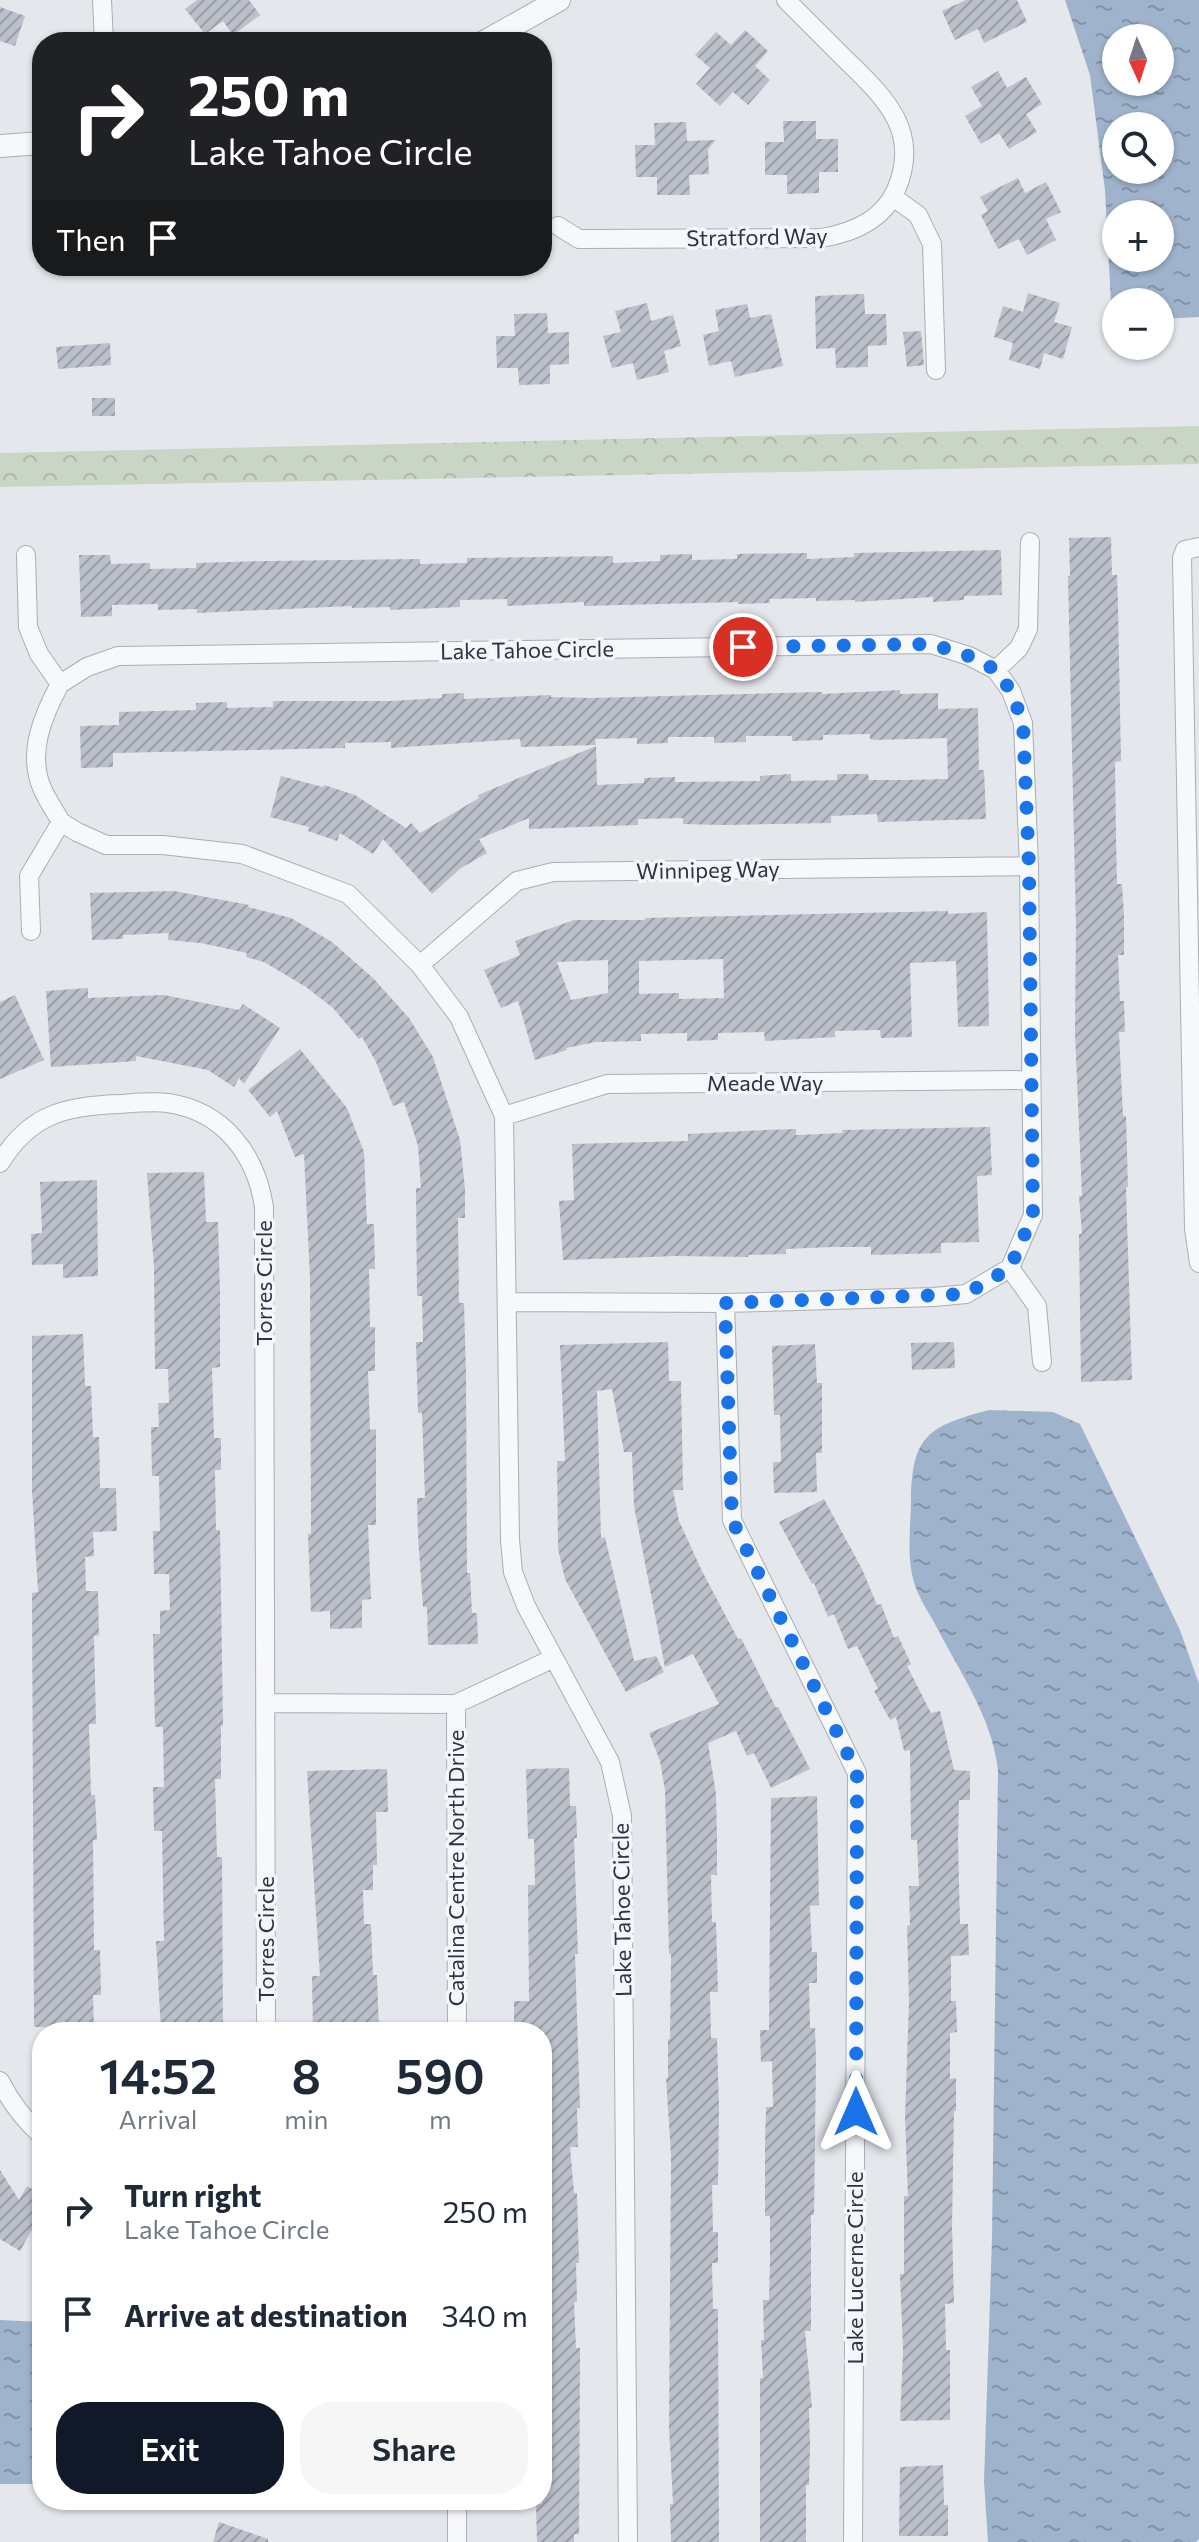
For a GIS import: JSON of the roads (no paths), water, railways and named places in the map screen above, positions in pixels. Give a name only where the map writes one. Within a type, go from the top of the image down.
[{"type":"street","points":[[102,0],[104,32]]},
{"type":"street","points":[[502,32],[559,0]]},
{"type":"street","points":[[786,0],[890,105],[902,135],[904,151],[903,167],[893,197],[918,215],[932,244],[936,370]]},
{"type":"street","points":[[0,146],[32,144]]},
{"type":"street","name":"Stratford Way","points":[[558,226],[579,239],[821,238],[854,230],[869,222],[893,197]]},
{"type":"street","points":[[508,1302],[725,1303],[966,1294],[1010,1268],[1033,1215],[1029,866],[1023,723],[1011,691],[996,670],[1019,648],[1028,629],[1030,542]]},
{"type":"street","points":[[1199,547],[1185,550],[1182,558],[1191,614],[1194,1229],[1199,1263]]},
{"type":"street","points":[[26,555],[28,627],[39,654],[60,684],[46,710],[36,744],[40,786],[61,822],[29,876],[31,931]]},
{"type":"street","name":"Lake Tahoe Circle","points":[[60,684],[87,667],[118,656],[931,644],[969,656],[996,670]]},
{"type":"street","name":"Lake Tahoe Circle","points":[[61,822],[106,845],[163,845],[242,854],[348,894],[420,965],[459,1017],[504,1116],[513,1572],[526,1606],[610,1762],[622,1816],[628,2542]]},
{"type":"street","name":"Winnipeg Way","points":[[420,965],[517,881],[553,872],[1029,866]]},
{"type":"street","name":"Meade Way","points":[[504,1116],[607,1084],[1031,1080]]},
{"type":"street","name":"Torres Circle","points":[[0,1163],[11,1145],[27,1129],[56,1113],[89,1105],[164,1102],[186,1107],[216,1122],[241,1145],[260,1185],[264,1207],[266,2022]]},
{"type":"street","points":[[1010,1268],[1037,1306],[1042,1362]]},
{"type":"street","name":"Lake Lucerne Circle","points":[[725,1303],[732,1520],[857,1773],[853,2542]]},
{"type":"street","points":[[266,1703],[456,1704],[554,1658]]},
{"type":"street","name":"Catalina Centre North Drive","points":[[456,1704],[457,2022]]},
{"type":"street","points":[[0,2081],[10,2102],[32,2127]]},
{"type":"street","points":[[457,2510],[457,2542]]},
{"type":"water","points":[[1065,0],[1199,0],[1199,317],[1174,318],[1174,288],[1110,288],[1109,272],[1174,272],[1174,200],[1106,200],[1104,184],[1174,184],[1174,112],[1102,112],[1102,167],[1090,75]]},
{"type":"water","points":[[989,1410],[1053,1412],[1080,1424],[1180,1630],[1199,1684],[1199,2539],[1196,2542],[988,2542],[984,2481],[992,2238],[998,1770],[995,1750],[982,1713],[913,1581],[909,1546],[912,1478],[920,1447],[938,1428]]},
{"type":"water","points":[[0,2320],[32,2322],[32,2484],[0,2484]]}]
